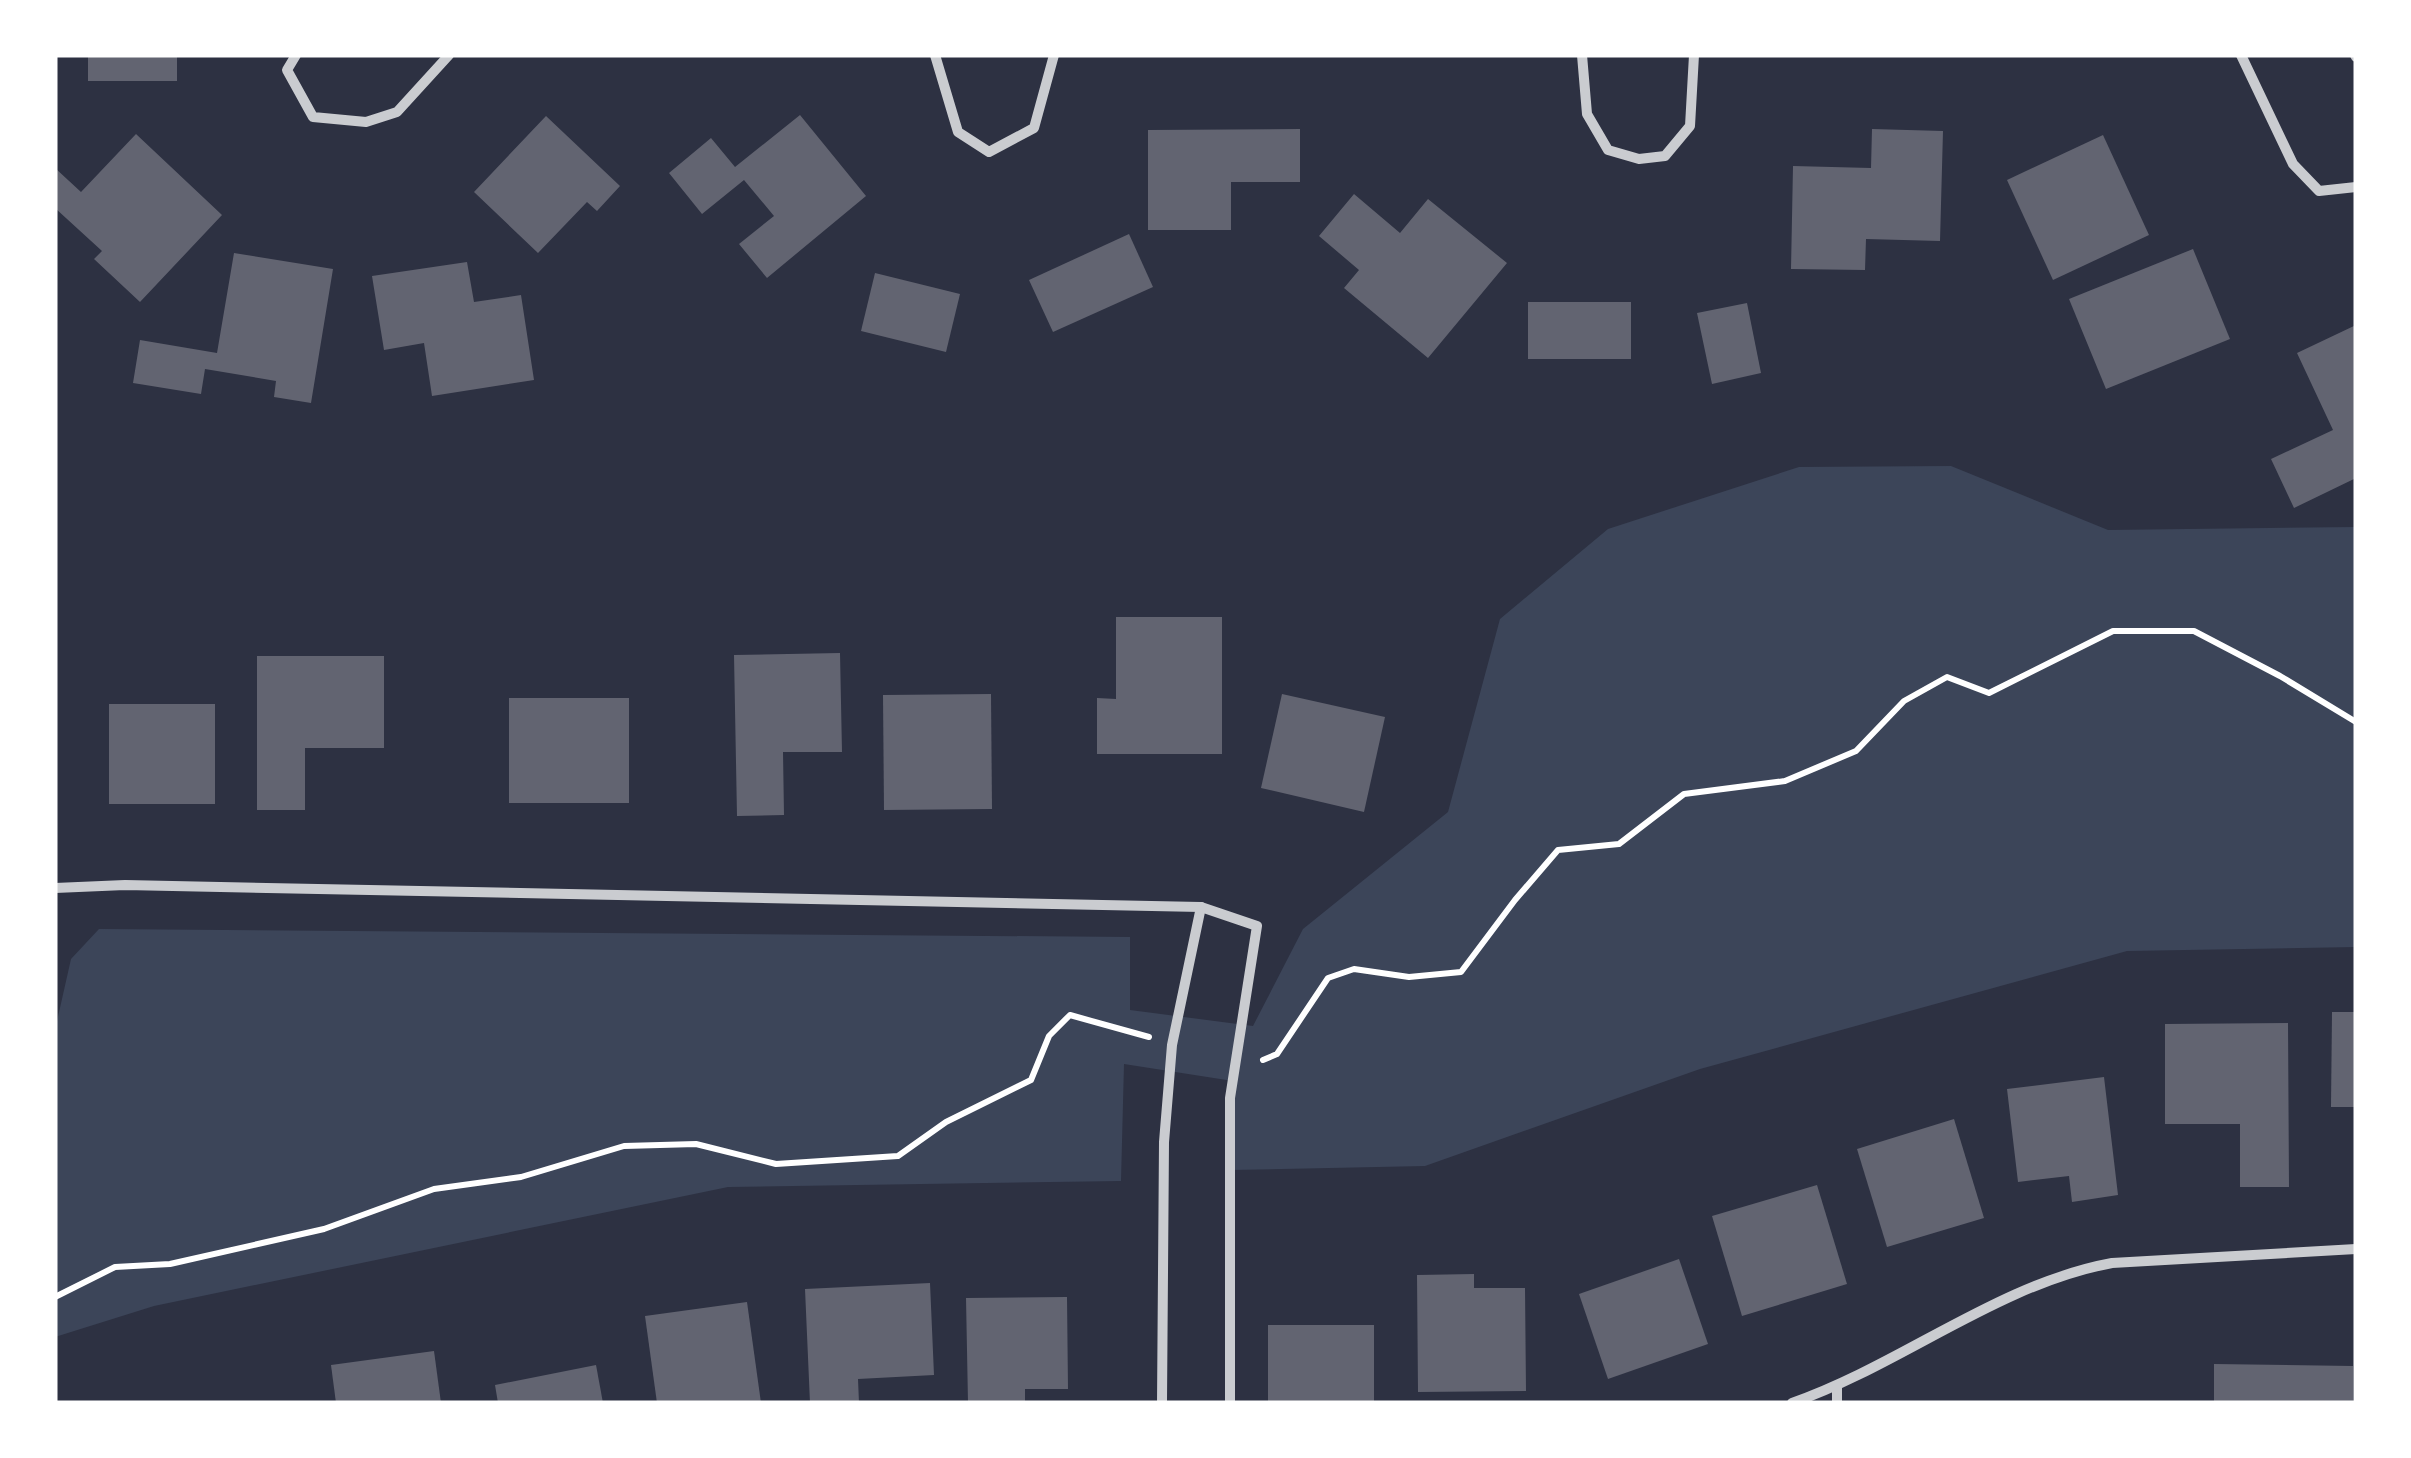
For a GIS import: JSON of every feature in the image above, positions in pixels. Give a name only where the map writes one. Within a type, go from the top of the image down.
[{"type":"street","points":[[296,55],[287,70],[314,117],[366,122],[397,112],[450,55]]},
{"type":"street","points":[[935,55],[958,132],[989,152],[1034,128],[1054,55]]},
{"type":"street","points":[[1582,55],[1587,114],[1608,150],[1639,159],[1664,156],[1690,126],[1694,55]]},
{"type":"street","points":[[2241,55],[2293,164],[2319,191],[2356,187]]},
{"type":"street","points":[[55,888],[125,884],[1201,907],[1257,926],[1230,1098],[1230,1403]]},
{"type":"street","points":[[1162,1403],[1165,1122],[1172,1045],[1201,907]]},
{"type":"street","points":[[1792,1403],[1837,1387],[2038,1284],[2074,1270],[2112,1264],[2356,1250]]},
{"type":"street","points":[[1837,1387],[1837,1403]]},
{"type":"shaded area","points":[[1951,466],[2108,530],[2356,527],[2356,947],[2127,951],[1700,1069],[1425,1166],[1230,1170],[1233,1081],[1124,1064],[1121,1181],[728,1187],[154,1306],[55,1337],[55,1030],[71,959],[99,929],[1130,937],[1130,1010],[1253,1026],[1303,929],[1448,812],[1500,619],[1608,529],[1799,467]]},
{"type":"building","points":[[88,55],[177,55],[177,81],[88,81]]},
{"type":"building","points":[[800,115],[866,196],[767,278],[739,244],[774,216],[744,180],[702,214],[669,173],[711,138],[735,167]]},
{"type":"building","points":[[546,116],[620,186],[597,211],[587,202],[538,253],[474,192]]},
{"type":"building","points":[[1300,129],[1300,182],[1231,182],[1231,230],[1148,230],[1148,130]]},
{"type":"building","points":[[1872,129],[1943,131],[1940,241],[1866,239],[1865,270],[1791,269],[1793,166],[1871,168]]},
{"type":"building","points":[[136,134],[222,215],[140,302],[94,259],[102,251],[55,208],[55,168],[81,192]]},
{"type":"building","points":[[2103,135],[2149,235],[2053,280],[2007,180]]},
{"type":"building","points":[[1354,194],[1400,233],[1428,199],[1507,263],[1428,358],[1344,288],[1359,270],[1319,236]]},
{"type":"building","points":[[1129,234],[1153,287],[1053,332],[1029,280]]},
{"type":"building","points":[[2193,249],[2230,339],[2106,389],[2069,299]]},
{"type":"building","points":[[234,253],[333,269],[311,403],[274,397],[276,381],[205,369],[201,394],[133,383],[140,340],[217,353]]},
{"type":"building","points":[[467,262],[474,302],[521,295],[534,380],[432,396],[424,343],[384,350],[372,276]]},
{"type":"building","points":[[875,273],[960,294],[946,352],[861,331]]},
{"type":"building","points":[[1528,302],[1631,302],[1631,359],[1528,359]]},
{"type":"building","points":[[1747,303],[1761,373],[1712,384],[1697,313]]},
{"type":"building","points":[[2356,325],[2356,478],[2294,508],[2271,459],[2333,430],[2297,353]]},
{"type":"building","points":[[1116,617],[1222,617],[1222,754],[1097,754],[1097,698],[1116,699]]},
{"type":"building","points":[[840,653],[842,752],[783,752],[784,815],[737,816],[734,655]]},
{"type":"building","points":[[257,656],[384,656],[384,748],[305,748],[305,810],[257,810]]},
{"type":"building","points":[[991,694],[992,809],[884,810],[883,695]]},
{"type":"building","points":[[1282,694],[1385,717],[1364,812],[1261,788]]},
{"type":"building","points":[[509,698],[629,698],[629,803],[509,803]]},
{"type":"building","points":[[109,704],[215,704],[215,804],[109,804]]},
{"type":"building","points":[[2332,1012],[2356,1012],[2356,1107],[2331,1107]]},
{"type":"building","points":[[2288,1023],[2289,1187],[2240,1187],[2240,1124],[2165,1124],[2165,1024]]},
{"type":"building","points":[[2104,1077],[2118,1195],[2072,1202],[2069,1176],[2018,1182],[2007,1089]]},
{"type":"building","points":[[1954,1119],[1984,1218],[1887,1247],[1857,1149]]},
{"type":"building","points":[[1817,1185],[1847,1284],[1742,1316],[1712,1216]]},
{"type":"building","points":[[1679,1259],[1708,1344],[1608,1379],[1579,1294]]},
{"type":"building","points":[[1474,1274],[1474,1288],[1525,1288],[1526,1391],[1418,1392],[1417,1275]]},
{"type":"building","points":[[930,1283],[934,1375],[858,1379],[859,1403],[810,1403],[805,1289]]},
{"type":"building","points":[[1067,1297],[1068,1389],[1025,1389],[1025,1403],[968,1403],[966,1298]]},
{"type":"building","points":[[747,1302],[761,1403],[657,1403],[645,1316]]},
{"type":"building","points":[[1268,1325],[1374,1325],[1374,1403],[1268,1403]]},
{"type":"building","points":[[434,1351],[441,1403],[336,1403],[331,1365]]},
{"type":"building","points":[[2214,1364],[2353,1366],[2353,1403],[2214,1403]]},
{"type":"building","points":[[596,1365],[603,1403],[498,1403],[495,1385]]}]
